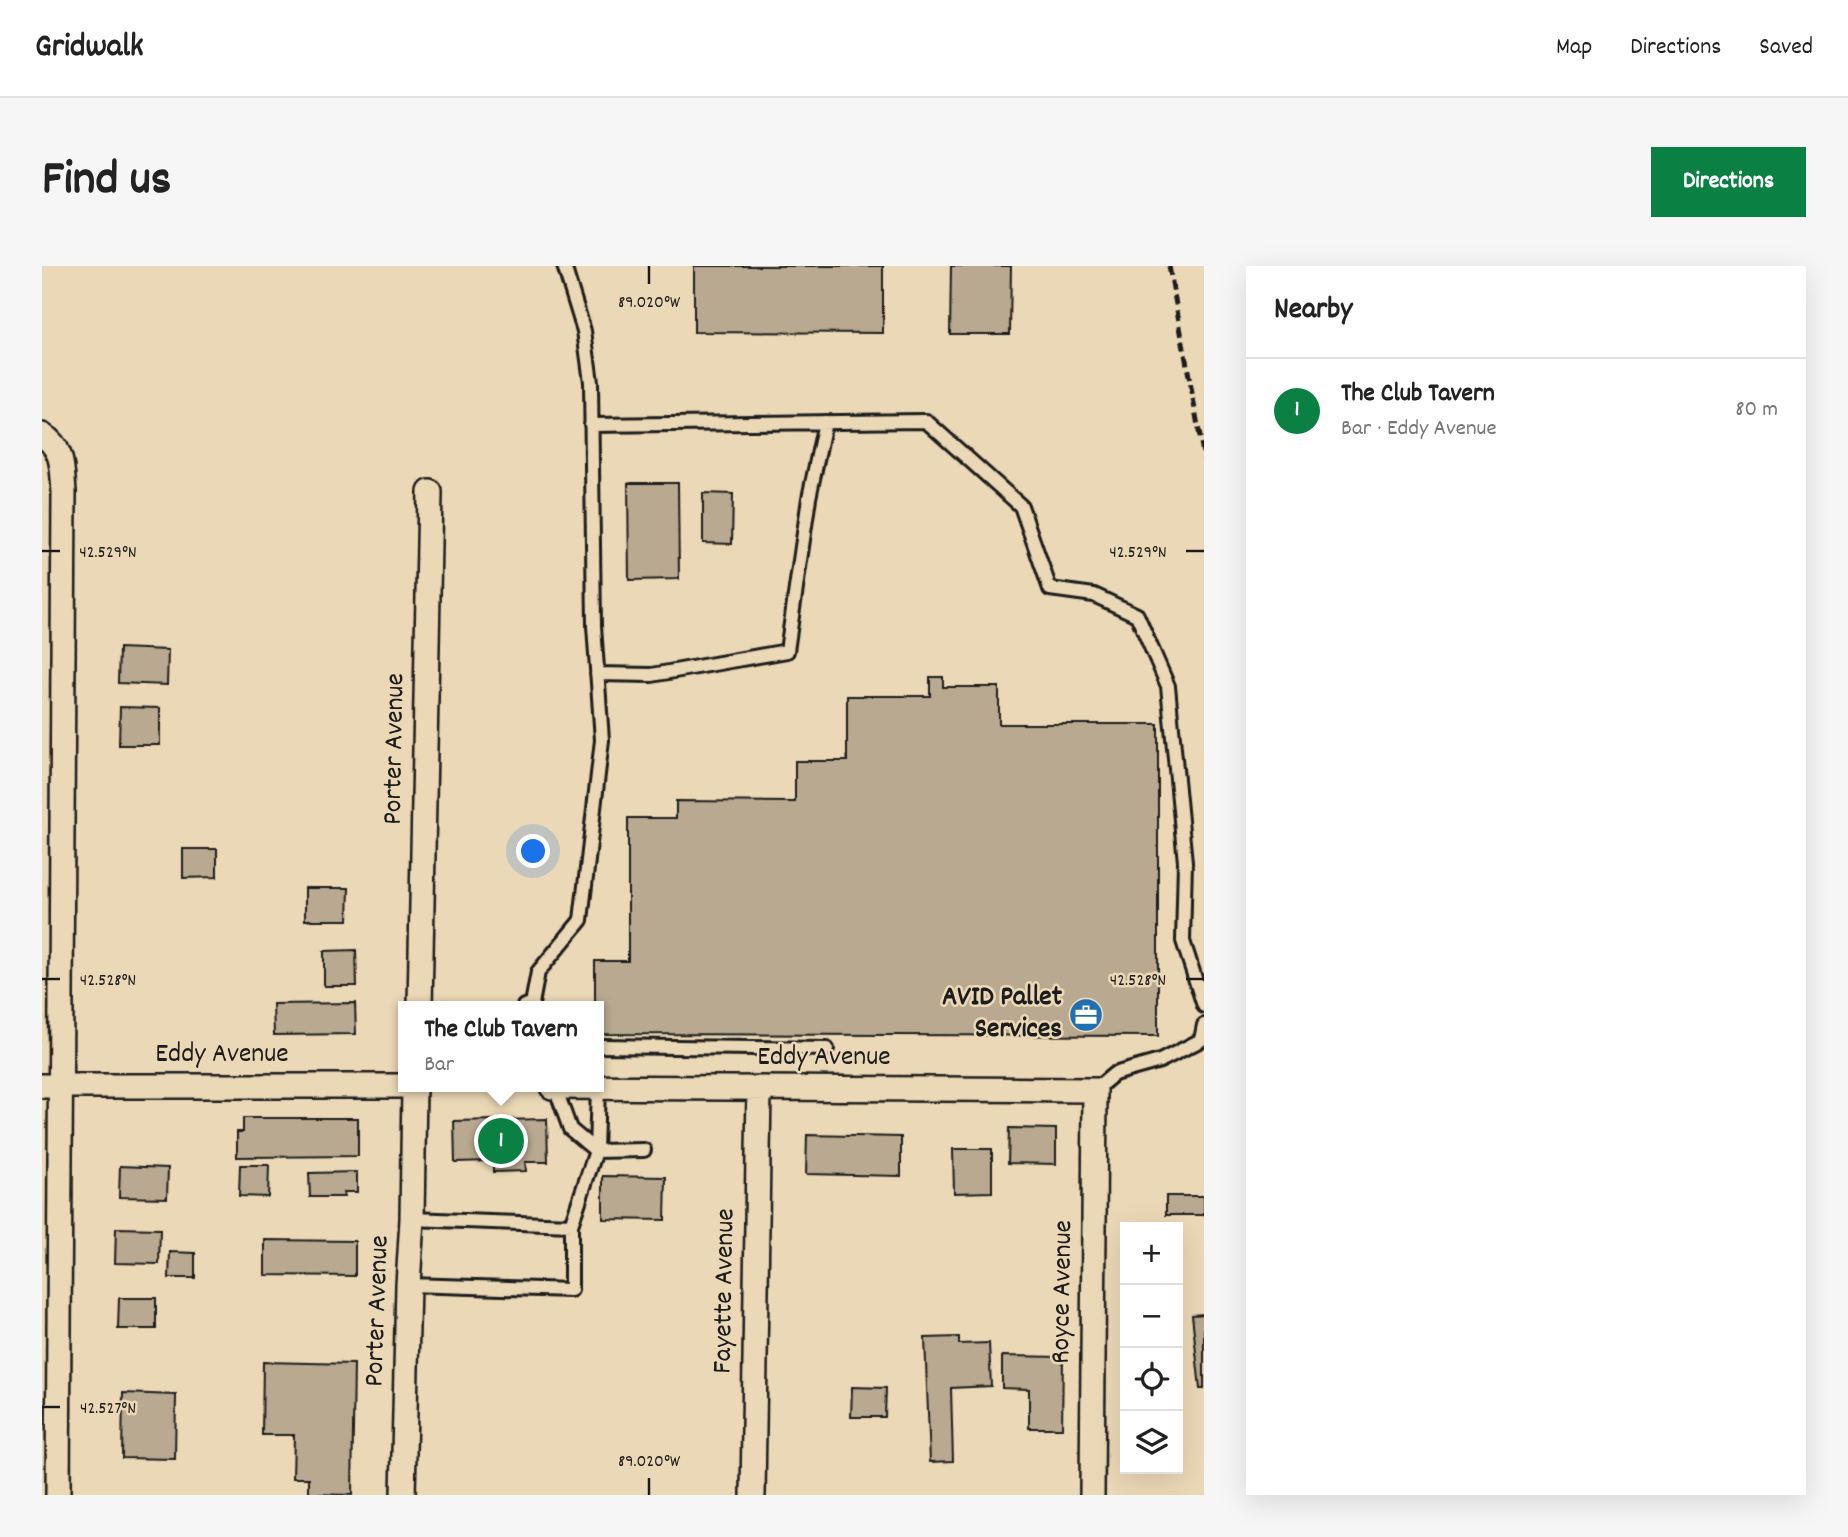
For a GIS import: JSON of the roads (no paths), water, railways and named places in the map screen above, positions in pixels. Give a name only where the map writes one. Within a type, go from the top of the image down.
[{"type":"street","points":[[47,439],[57,448],[61,458],[64,492],[51,1086],[58,1495]]},
{"type":"street","name":"Porter Avenue","points":[[420,1001],[430,492]]},
{"type":"street","name":"Eddy Avenue","points":[[51,1086],[398,1086]]},
{"type":"street","name":"Eddy Avenue","points":[[604,1087],[1095,1090]]},
{"type":"street","name":"Fayette Avenue","points":[[753,1495],[759,1088]]},
{"type":"street","name":"Royce Avenue","points":[[1092,1495],[1095,1090]]},
{"type":"street","name":"Porter Avenue","points":[[403,1495],[414,1092]]},
{"type":"lane","points":[[533,1001],[538,972],[581,920],[602,740],[594,626],[590,382],[584,331],[564,266]]},
{"type":"lane","points":[[592,425],[926,421],[1021,506],[1050,589],[1094,595],[1136,615],[1168,686],[1185,862],[1183,941],[1204,1006]]},
{"type":"lane","points":[[597,674],[652,675],[787,651],[809,498],[825,422]]},
{"type":"lane","points":[[1095,1090],[1114,1074],[1160,1061],[1201,1040],[1204,1025]]},
{"type":"lane","points":[[604,1046],[827,1049]]},
{"type":"lane","points":[[556,1092],[570,1129],[596,1151],[644,1150]]},
{"type":"lane","points":[[408,1285],[571,1290],[571,1225],[596,1151],[598,1092]]},
{"type":"lane","points":[[412,1219],[571,1225]]},
{"type":"railway","points":[[1169,266],[1204,459]]},
{"type":"place","name":"AVID Pallet Services","points":[[1086,1015]]},
{"type":"place","name":"The Club Tavern","points":[[501,1141]]}]
